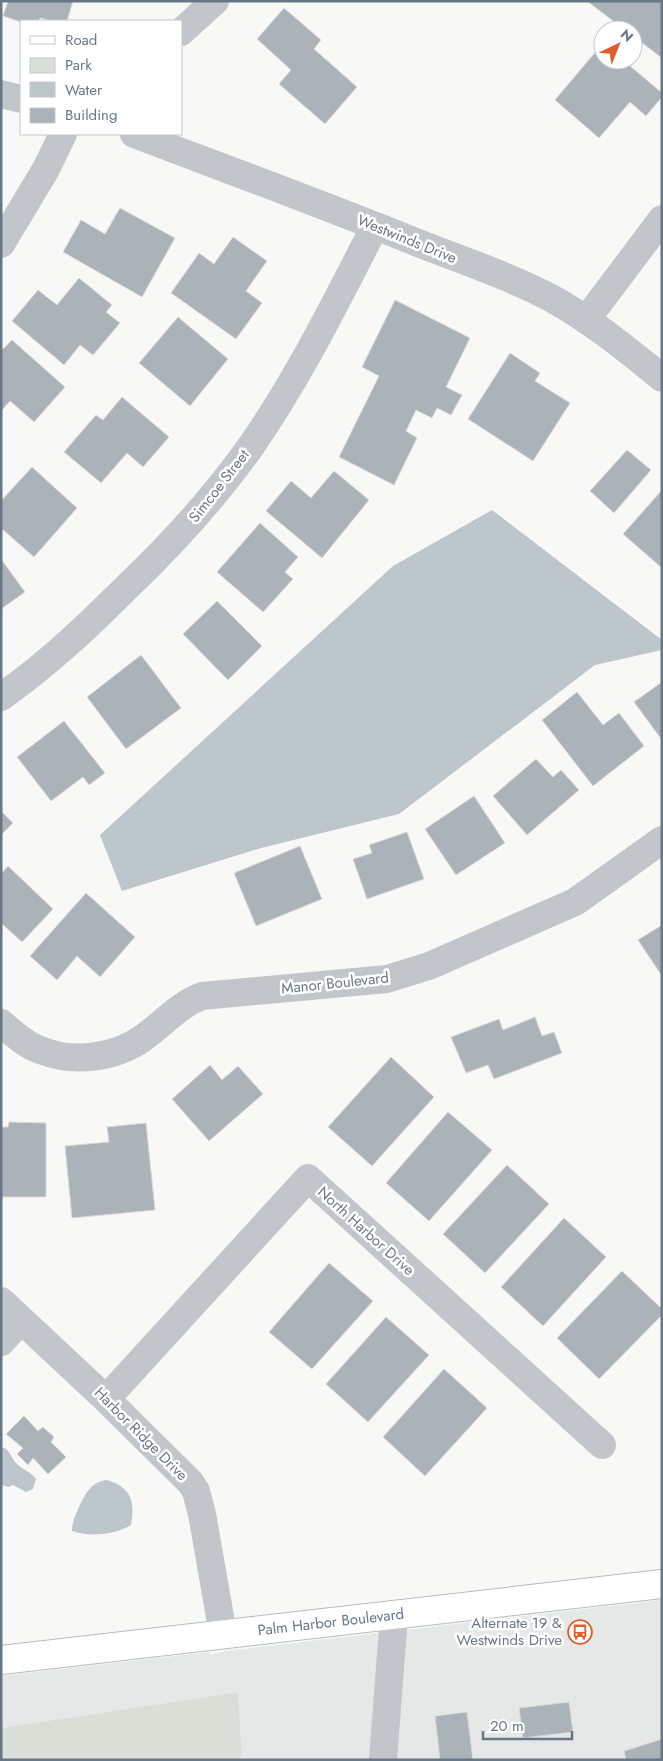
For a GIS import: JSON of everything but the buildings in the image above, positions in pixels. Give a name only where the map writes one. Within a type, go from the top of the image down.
[{"type":"main road","name":"Palm Harbor Boulevard","points":[[1,1660],[662,1584]]},
{"type":"street","points":[[182,31],[215,1]]},
{"type":"street","points":[[1,94],[20,99]]},
{"type":"street","points":[[1,244],[46,168],[62,135]]},
{"type":"street","name":"Westwinds Drive","points":[[137,135],[521,284],[551,298],[586,320],[662,378]]},
{"type":"street","points":[[586,320],[662,219]]},
{"type":"street","name":"Simcoe Street","points":[[1,697],[89,625],[179,537],[228,477],[266,423],[300,368],[375,226]]},
{"type":"street","name":"Manor Boulevard","points":[[1,1023],[21,1040],[42,1051],[69,1057],[89,1057],[109,1054],[130,1047],[188,1001],[202,996],[387,979],[406,974],[438,962],[575,902],[662,840]]},
{"type":"street","name":"North Harbor Drive","points":[[106,1399],[308,1178],[602,1445]]},
{"type":"street","name":"Harbor Ridge Drive","points":[[1,1301],[106,1399],[190,1482],[196,1491],[202,1514],[223,1634]]},
{"type":"street","points":[[1,1342],[21,1320]]},
{"type":"street","points":[[383,1760],[394,1615]]},
{"type":"shaded area","points":[[662,1600],[662,1760],[238,1760],[242,1753],[238,1692],[1,1728],[1,1676],[210,1652],[210,1655],[225,1651]]},
{"type":"green space","points":[[238,1692],[242,1754],[238,1760],[1,1760],[1,1728]]},
{"type":"water","points":[[492,510],[662,640],[662,650],[595,665],[399,814],[261,848],[122,891],[100,835],[393,566]]},
{"type":"water","points":[[1,1447],[7,1450],[17,1464],[36,1479],[33,1489],[26,1492],[13,1485],[9,1487],[1,1485]]},
{"type":"water","points":[[107,1480],[122,1487],[130,1497],[132,1503],[131,1525],[118,1531],[102,1534],[72,1531],[78,1509],[86,1494],[96,1483]]},
{"type":"place","name":"Alternate 19 & Westwinds Drive","points":[[580,1632]]}]
